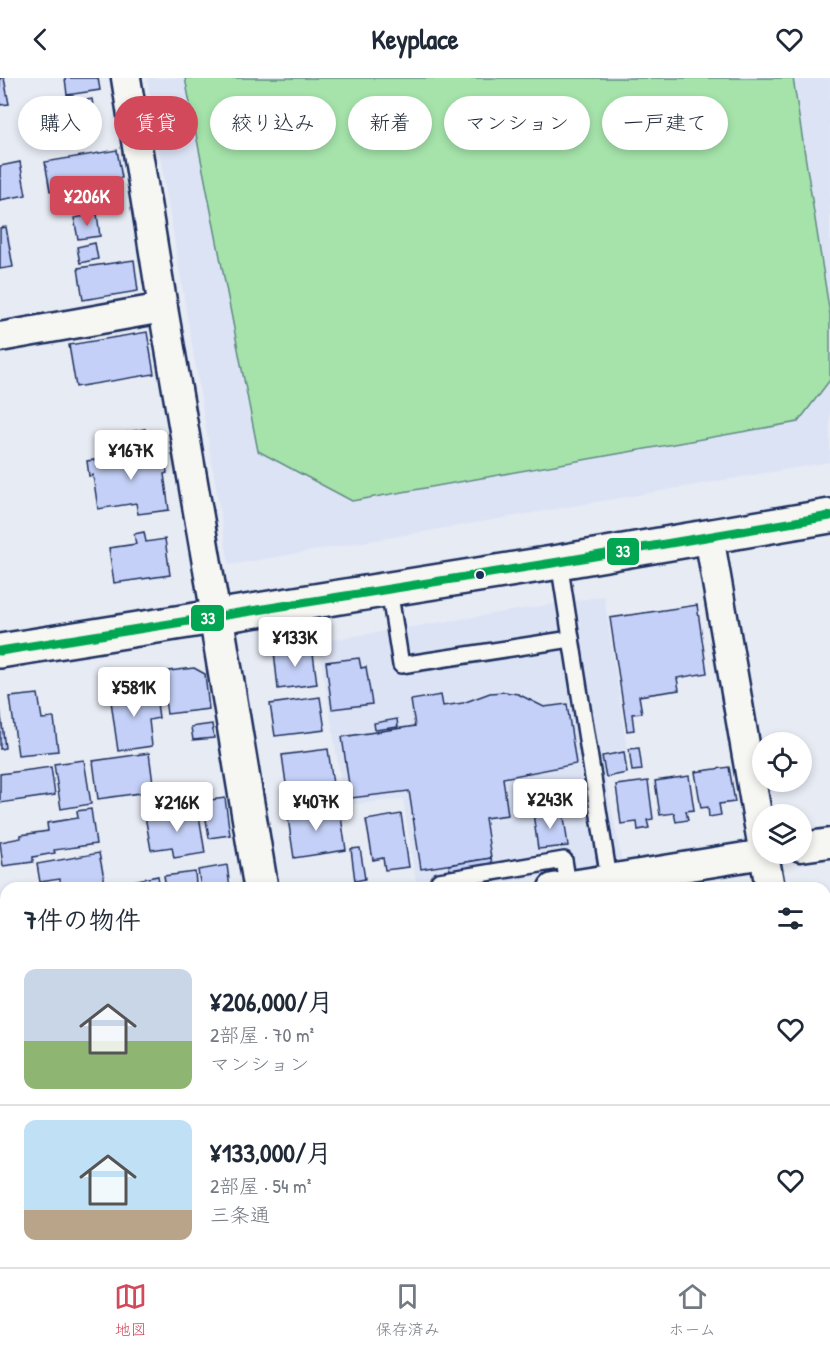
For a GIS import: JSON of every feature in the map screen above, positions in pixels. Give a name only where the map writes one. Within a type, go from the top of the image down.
[{"type":"street","points":[[126,78],[260,882]]},
{"type":"street","points":[[0,336],[163,308]]},
{"type":"street","points":[[0,651],[389,590],[830,516]]},
{"type":"street","points":[[709,536],[755,804]]},
{"type":"street","points":[[812,846],[830,843]]},
{"type":"street","points":[[591,882],[752,856]]},
{"type":"street","points":[[766,864],[769,882]]},
{"type":"lane","points":[[559,562],[609,879]]},
{"type":"lane","points":[[389,590],[401,665],[571,639]]},
{"type":"lane","points":[[439,882],[564,860],[562,882]]},
{"type":"shaded area","points":[[147,78],[830,78],[830,462],[229,565],[159,150],[198,150],[198,96],[150,96]]},
{"type":"shaded area","points":[[604,596],[627,749],[601,754],[622,862],[506,882],[416,882],[403,799],[345,805],[318,642]]},
{"type":"green space","points":[[185,78],[793,78],[830,315],[830,380],[798,422],[352,501],[258,451],[198,144],[198,96],[189,96]]},
{"type":"building","points":[[0,78],[4,78],[9,104],[0,105]]},
{"type":"building","points":[[65,78],[98,78],[100,90],[67,95]]},
{"type":"building","points":[[117,150],[122,178],[50,191],[45,162]]},
{"type":"building","points":[[20,162],[26,195],[0,200],[0,166]]},
{"type":"building","points":[[97,214],[100,236],[78,239],[74,218]]},
{"type":"building","points":[[6,227],[13,267],[0,269],[0,228]]},
{"type":"building","points":[[95,243],[98,259],[80,263],[77,247]]},
{"type":"building","points":[[134,260],[138,291],[83,300],[78,268]]},
{"type":"building","points":[[147,332],[154,374],[76,387],[69,345]]},
{"type":"building","points":[[145,429],[147,439],[126,442],[124,433]]},
{"type":"building","points":[[164,450],[167,473],[164,474],[169,510],[138,514],[136,503],[98,509],[93,475],[89,476],[87,461]]},
{"type":"building","points":[[144,532],[146,542],[165,539],[170,575],[114,583],[109,548],[136,544],[134,534]]},
{"type":"building","points":[[697,605],[707,673],[677,678],[679,690],[639,696],[642,713],[632,714],[634,730],[627,731],[610,618]]},
{"type":"building","points":[[312,646],[317,684],[278,689],[274,651]]},
{"type":"building","points":[[359,658],[361,668],[366,667],[372,704],[332,709],[326,662]]},
{"type":"building","points":[[194,668],[205,674],[209,709],[167,714],[161,672]]},
{"type":"building","points":[[155,688],[159,718],[149,720],[152,746],[118,751],[110,694]]},
{"type":"building","points":[[490,693],[518,694],[544,707],[567,704],[576,764],[503,778],[508,815],[485,818],[491,858],[421,869],[409,791],[351,798],[342,737],[415,726],[411,700],[441,695],[443,706],[463,703]]},
{"type":"building","points":[[38,694],[42,719],[54,718],[58,751],[18,755],[10,697]]},
{"type":"building","points":[[320,697],[325,730],[275,736],[270,704]]},
{"type":"building","points":[[0,708],[5,748],[0,749]]},
{"type":"building","points":[[397,719],[398,727],[375,730],[374,723]]},
{"type":"building","points":[[212,724],[214,738],[193,740],[191,727]]},
{"type":"building","points":[[639,748],[642,770],[632,771],[629,749]]},
{"type":"building","points":[[328,749],[335,798],[289,805],[282,755]]},
{"type":"building","points":[[624,752],[627,773],[606,777],[602,756]]},
{"type":"building","points":[[149,753],[154,791],[98,799],[93,761]]},
{"type":"building","points":[[84,760],[91,804],[61,809],[54,764]]},
{"type":"building","points":[[51,767],[55,795],[0,803],[0,774]]},
{"type":"building","points":[[729,767],[735,802],[719,804],[721,815],[709,817],[708,807],[701,808],[695,772]]},
{"type":"building","points":[[689,776],[694,810],[686,811],[688,820],[676,822],[674,813],[660,815],[655,781]]},
{"type":"building","points":[[648,781],[653,819],[647,820],[649,828],[638,830],[637,822],[621,824],[616,785]]},
{"type":"building","points":[[225,798],[230,835],[209,838],[203,801]]},
{"type":"building","points":[[317,806],[318,813],[340,810],[346,850],[294,858],[288,818],[295,817],[294,810]]},
{"type":"building","points":[[91,809],[96,844],[54,850],[55,853],[33,857],[33,862],[3,866],[0,842],[21,838],[21,835],[48,831],[47,823],[78,818],[77,811]]},
{"type":"building","points":[[198,809],[205,853],[174,858],[172,847],[151,850],[145,816]]},
{"type":"building","points":[[563,810],[568,846],[538,849],[533,813]]},
{"type":"building","points":[[401,814],[409,867],[385,870],[383,858],[373,860],[366,820]]},
{"type":"building","points":[[360,848],[365,879],[355,881],[351,849]]},
{"type":"building","points":[[99,853],[105,882],[60,882],[60,879],[40,882],[37,864]]},
{"type":"building","points":[[491,858],[495,881],[452,882],[449,865]]},
{"type":"building","points":[[227,865],[229,882],[200,882],[198,870]]},
{"type":"building","points":[[195,872],[196,882],[165,882],[164,876]]},
{"type":"building","points":[[158,876],[159,882],[127,882]]},
{"type":"transit line","name":"33","points":[[0,651],[559,562],[830,516]]}]
